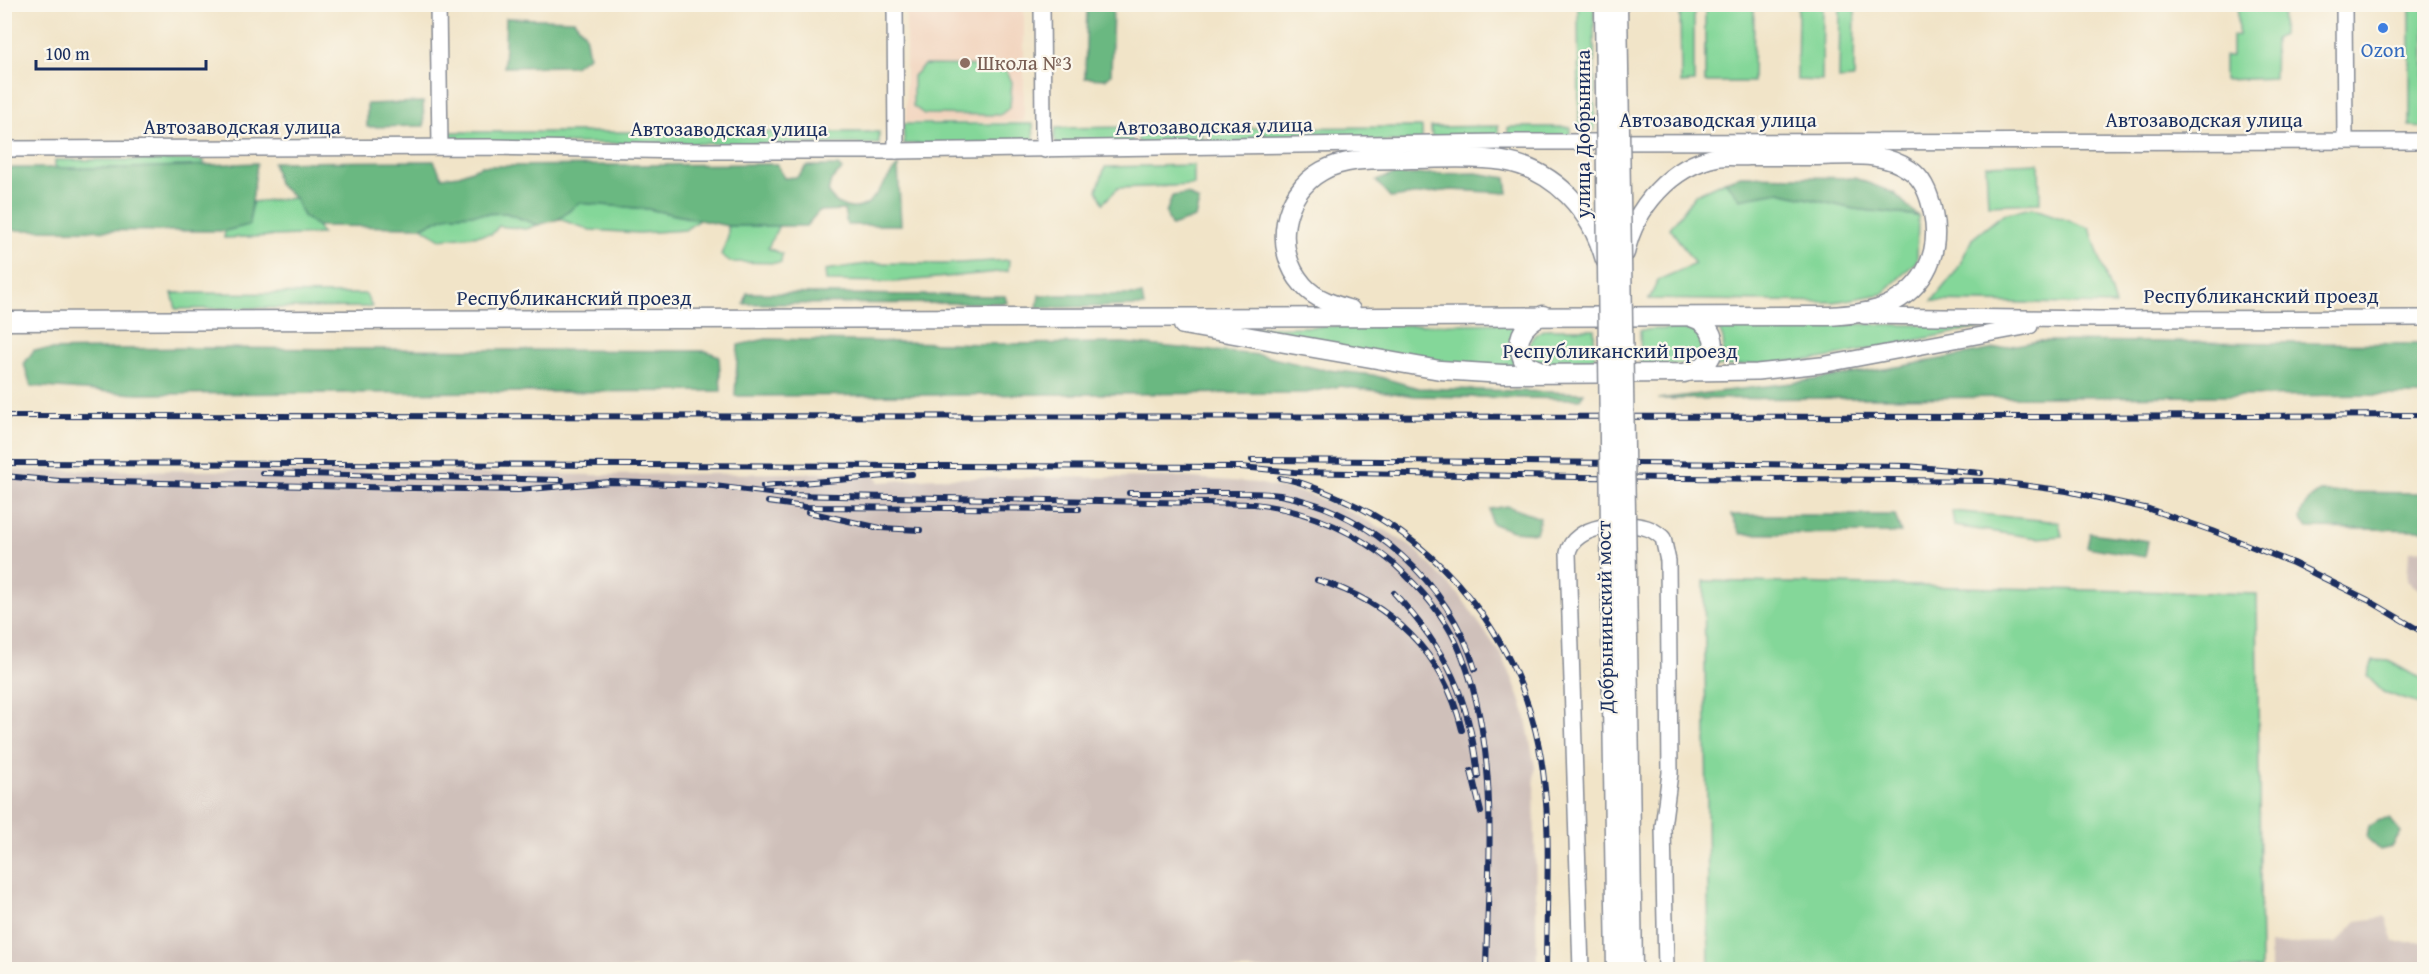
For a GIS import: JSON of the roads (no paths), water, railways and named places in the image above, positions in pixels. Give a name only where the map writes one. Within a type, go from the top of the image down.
[{"type":"main road","name":"улица Добрынина","points":[[1604,4],[1614,264]]},
{"type":"main road","name":"улица Добрынина","points":[[1614,264],[1618,4]]},
{"type":"main road","points":[[1614,264],[1638,216],[1670,179],[1694,164],[1719,157],[1864,156],[1891,159],[1913,171],[1927,192],[1934,216],[1934,253],[1923,278],[1903,297],[1877,309],[1829,316]]},
{"type":"main road","points":[[1373,315],[1336,306],[1316,296],[1303,285],[1292,269],[1286,252],[1284,232],[1294,196],[1305,183],[1335,165],[1361,160],[1475,159],[1502,161],[1528,167],[1549,178],[1568,193],[1593,226],[1614,264]]},
{"type":"main road","name":"Добрынинский мост","points":[[1614,264],[1616,969]]},
{"type":"main road","name":"Добрынинский мост","points":[[1614,264],[1633,969]]},
{"type":"main road","name":"Республиканский проезд","points":[[4,321],[1373,315],[1829,316]]},
{"type":"main road","points":[[1543,315],[1533,320],[1523,330],[1519,352],[1525,364],[1535,370],[1553,374]]},
{"type":"main road","points":[[1684,373],[1701,367],[1710,358],[1714,348],[1714,337],[1710,328],[1701,320],[1687,315]]},
{"type":"main road","name":"Республиканский проезд","points":[[1143,317],[1408,366],[1503,374],[1684,373]]},
{"type":"street","points":[[438,4],[440,147]]},
{"type":"street","points":[[895,4],[896,151]]},
{"type":"street","points":[[1042,4],[1045,150]]},
{"type":"street","points":[[2344,4],[2344,141]]},
{"type":"street","name":"Автозаводская улица","points":[[4,148],[440,147],[686,151],[896,151],[1503,142],[2424,141]]},
{"type":"street","name":"Республиканский проезд","points":[[1829,316],[2098,319],[2424,318]]},
{"type":"street","name":"Республиканский проезд","points":[[1684,373],[1757,372],[1810,367],[2012,328],[2098,319]]},
{"type":"street","points":[[1581,969],[1568,553],[1574,538],[1583,532],[1605,527],[1633,526],[1646,527],[1663,538],[1668,561],[1670,773],[1663,827],[1666,969]]},
{"type":"railway","points":[[4,416],[2047,417],[2424,415]]},
{"type":"railway","points":[[1252,460],[1908,466],[1981,473]]},
{"type":"railway","points":[[4,463],[1241,467],[1294,472],[1991,481],[2067,491],[2149,509],[2213,531],[2293,563],[2368,600],[2424,633]]},
{"type":"railway","points":[[262,473],[562,480]]},
{"type":"railway","points":[[763,486],[912,474]]},
{"type":"railway","points":[[4,476],[60,481],[518,490],[610,482],[707,485],[785,495],[1254,504],[1293,511],[1346,532],[1363,541],[1394,564],[1429,600],[1444,620],[1456,642],[1471,680],[1486,761],[1490,845],[1486,970]]},
{"type":"railway","points":[[1280,478],[1340,498],[1377,517],[1412,541],[1443,568],[1470,598],[1494,632],[1514,668],[1529,707],[1539,747],[1546,801],[1546,970]]},
{"type":"railway","points":[[1129,493],[1273,494],[1313,504],[1345,517],[1374,534],[1402,555],[1426,580],[1446,607],[1463,637],[1475,669]]},
{"type":"railway","points":[[768,502],[805,507],[1079,509]]},
{"type":"railway","points":[[808,512],[880,528],[920,530]]},
{"type":"railway","points":[[1317,580],[1368,602],[1391,617],[1410,634],[1428,655],[1442,677],[1454,702],[1462,730]]},
{"type":"railway","points":[[1394,593],[1428,635],[1453,677],[1469,723],[1478,777]]},
{"type":"railway","points":[[1471,771],[1481,812]]},
{"type":"place","name":"Ozon","points":[[2383,28]]},
{"type":"place","name":"Школа №3","points":[[965,63]]}]
